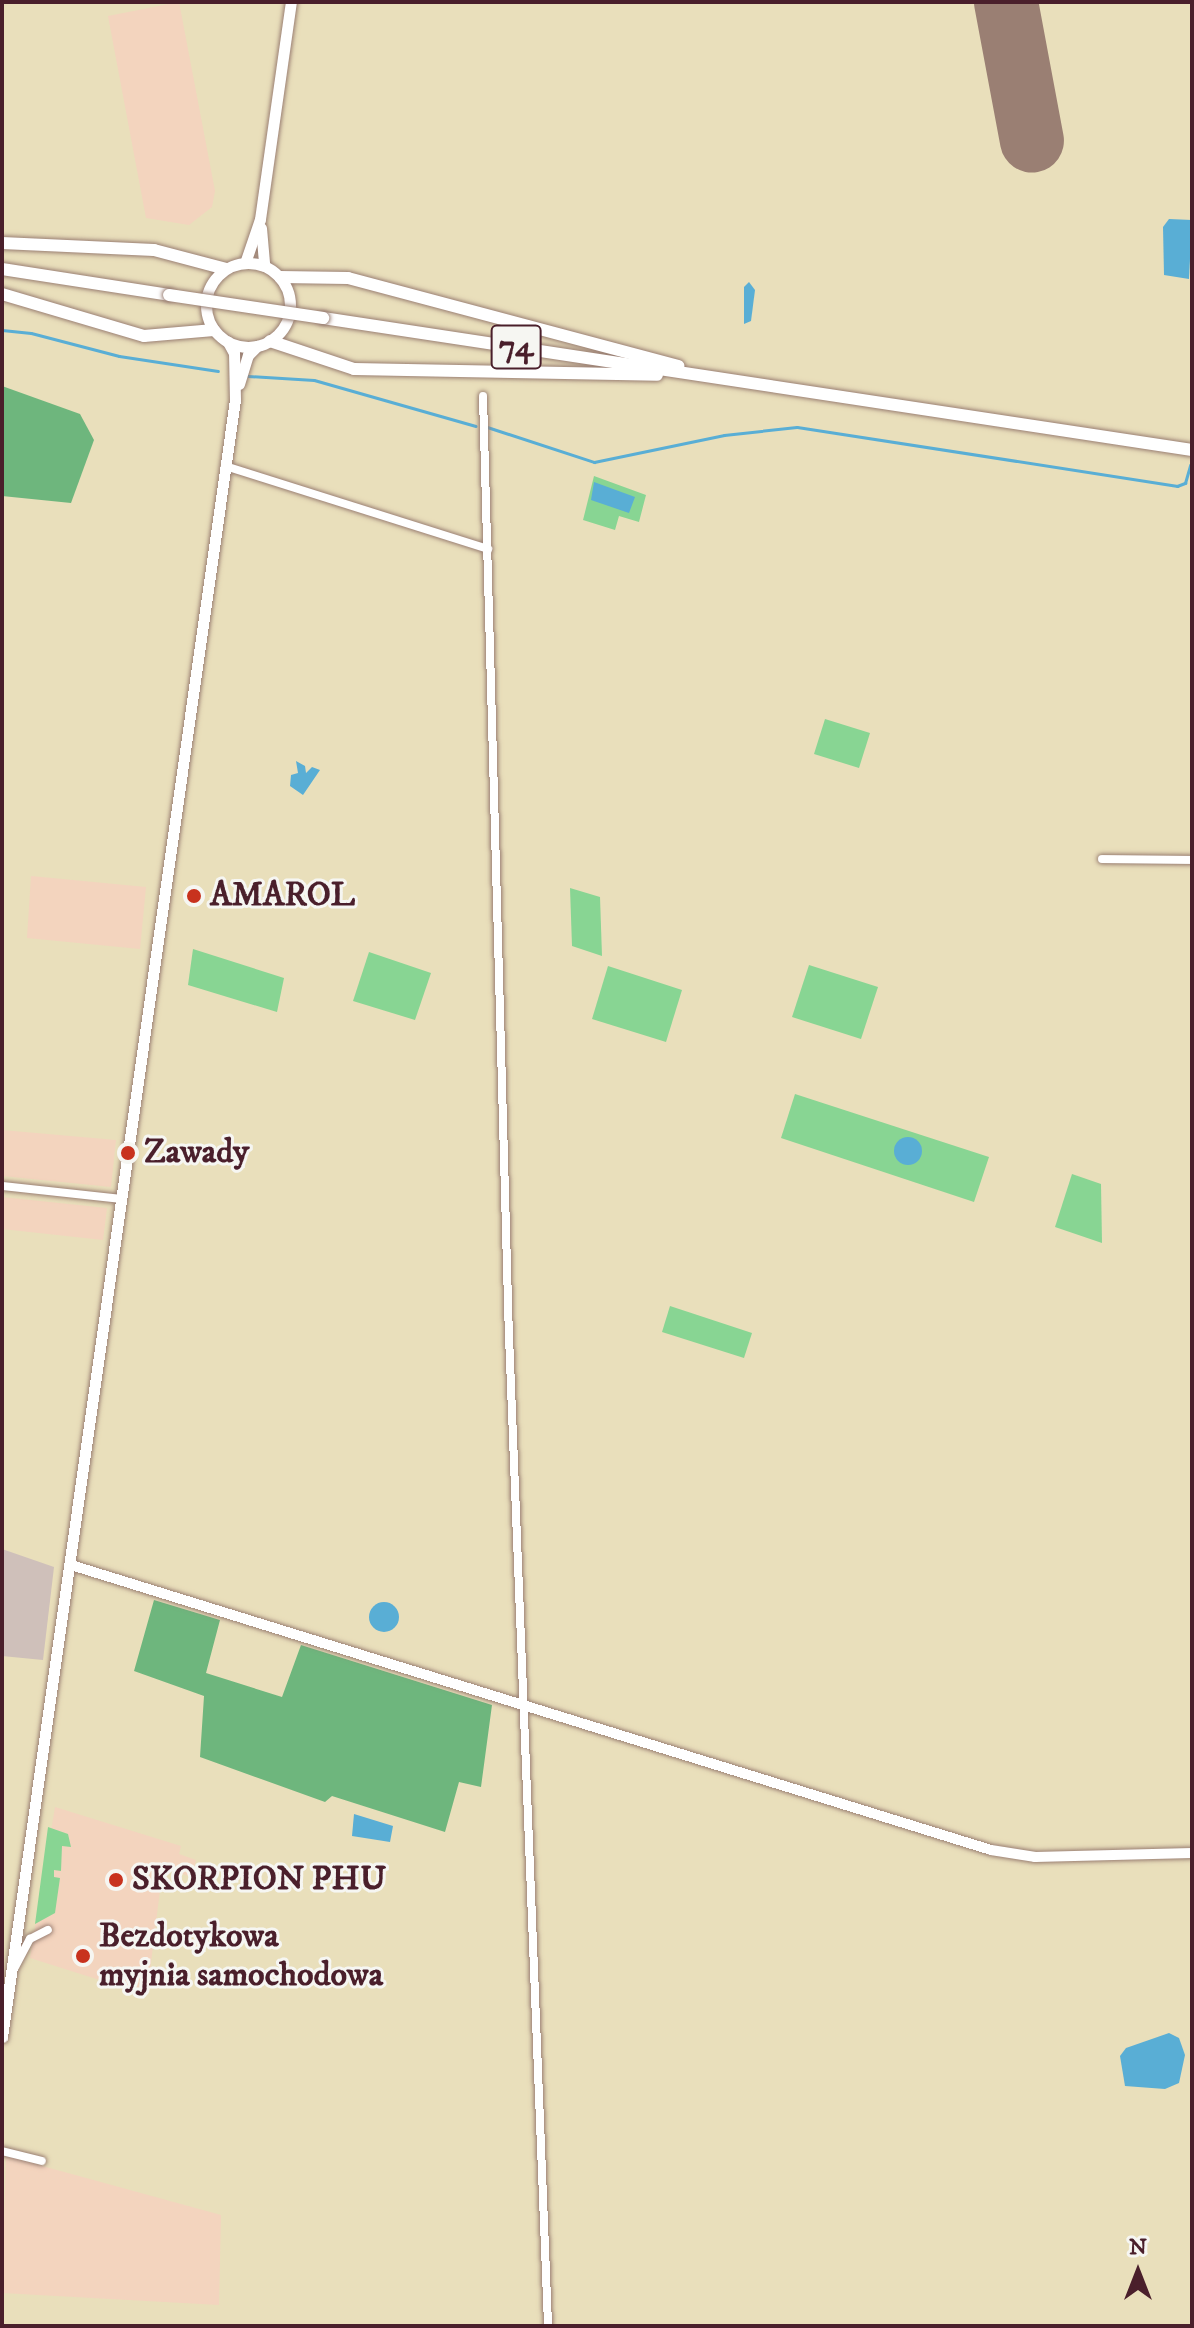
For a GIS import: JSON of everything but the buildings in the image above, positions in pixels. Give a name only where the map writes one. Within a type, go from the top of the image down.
[{"type":"main road","points":[[245,263],[260,219],[291,2]]},
{"type":"main road","points":[[260,219],[264,266]]},
{"type":"main road","points":[[2,243],[154,250],[226,269]]},
{"type":"main road","points":[[2,2037],[235,400],[248,355],[257,346],[270,341],[289,317],[290,296],[280,277],[264,266],[245,263],[226,269],[215,279],[206,304],[214,330],[228,342],[234,353],[235,400]]},
{"type":"main road","name":"74","points":[[2,269],[1192,450]]},
{"type":"main road","points":[[280,277],[363,281],[708,376]]},
{"type":"main road","points":[[2,294],[144,336],[214,330]]},
{"type":"main road","points":[[270,341],[354,369],[708,376]]},
{"type":"main road","points":[[228,342],[257,346]]},
{"type":"street","points":[[483,396],[499,1040],[548,2326]]},
{"type":"street","points":[[225,466],[488,549]]},
{"type":"street","points":[[1102,859],[1192,860]]},
{"type":"street","points":[[2,1186],[122,1199]]},
{"type":"street","points":[[71,1565],[1006,1854],[1192,1853]]},
{"type":"street","points":[[13,1972],[30,1939],[48,1930]]},
{"type":"street","points":[[2,2151],[42,2161]]},
{"type":"shaded area","points":[[179,2],[215,191],[212,207],[189,225],[146,218],[108,16]]},
{"type":"shaded area","points":[[31,876],[146,887],[140,949],[27,938]]},
{"type":"shaded area","points":[[2,1130],[116,1140],[111,1187],[2,1176]]},
{"type":"shaded area","points":[[2,1197],[107,1208],[103,1240],[2,1229]]},
{"type":"shaded area","points":[[2,1549],[54,1567],[43,1660],[2,1656]]},
{"type":"shaded area","points":[[55,1807],[181,1846],[179,1854],[196,1860],[192,1877],[172,1871],[156,1879],[154,1889],[160,1890],[147,1995],[30,1958]]},
{"type":"shaded area","points":[[6,2156],[221,2215],[219,2305],[2,2293]]},
{"type":"green space","points":[[2,386],[80,414],[94,440],[71,503],[2,496]]},
{"type":"green space","points":[[594,476],[646,495],[639,522],[619,516],[615,530],[583,520]]},
{"type":"green space","points":[[825,719],[870,733],[859,768],[814,754]]},
{"type":"green space","points":[[570,888],[600,897],[602,956],[572,946]]},
{"type":"green space","points":[[193,949],[284,978],[277,1012],[188,985]]},
{"type":"green space","points":[[369,952],[431,973],[415,1020],[353,1001]]},
{"type":"green space","points":[[809,965],[878,987],[861,1039],[792,1017]]},
{"type":"green space","points":[[608,966],[682,990],[666,1042],[592,1019]]},
{"type":"green space","points":[[795,1094],[989,1157],[974,1202],[781,1138]]},
{"type":"green space","points":[[1072,1174],[1101,1184],[1102,1243],[1055,1227]]},
{"type":"green space","points":[[670,1306],[752,1333],[744,1358],[662,1332]]},
{"type":"green space","points":[[154,1600],[220,1620],[206,1673],[282,1697],[301,1645],[492,1705],[481,1787],[459,1782],[445,1832],[332,1796],[325,1802],[200,1757],[204,1696],[134,1671]]},
{"type":"green space","points":[[48,1827],[68,1834],[71,1847],[62,1846],[61,1871],[54,1870],[54,1877],[60,1878],[55,1913],[35,1924]]},
{"type":"water","points":[[1169,219],[1192,220],[1189,279],[1164,275],[1163,227]]},
{"type":"water","points":[[749,282],[755,290],[751,321],[744,324],[744,287]]},
{"type":"water","points":[[594,482],[635,497],[629,513],[591,500]]},
{"type":"water","points":[[296,761],[305,766],[306,773],[312,767],[320,770],[303,795],[290,786],[291,775],[298,773]]},
{"type":"water","points":[[908,1137],[918,1141],[922,1151],[918,1161],[908,1165],[898,1161],[894,1151],[898,1141]]},
{"type":"water","points":[[384,1602],[395,1606],[399,1617],[395,1628],[384,1632],[373,1628],[369,1617],[373,1606]]},
{"type":"water","points":[[354,1814],[393,1826],[390,1842],[352,1836]]},
{"type":"water","points":[[1169,2033],[1179,2038],[1185,2055],[1179,2083],[1165,2089],[1125,2086],[1120,2056],[1126,2048]]},
{"type":"waterway","points":[[2,330],[31,333],[119,356],[218,371]]},
{"type":"waterway","points":[[248,376],[314,380],[476,426]]},
{"type":"waterway","points":[[487,427],[594,462],[724,435],[797,427],[1177,486],[1185,483],[1190,465]]},
{"type":"runway","points":[[1006,2],[1032,141]]},
{"type":"place","name":"AMAROL","points":[[194,896]]},
{"type":"place","name":"Zawady","points":[[128,1153]]},
{"type":"place","name":"SKORPION PHU","points":[[116,1880]]},
{"type":"place","name":"Bezdotykowa myjnia samochodowa","points":[[83,1956]]}]
